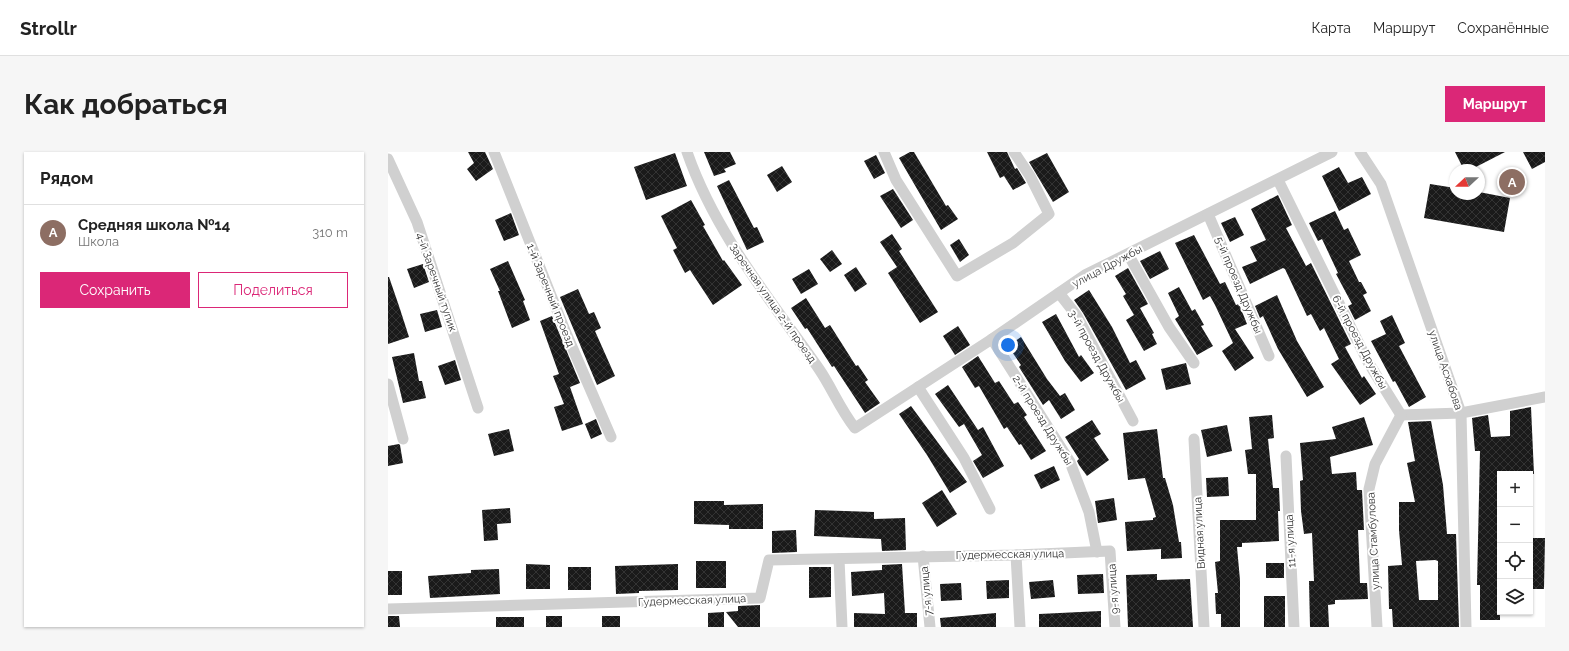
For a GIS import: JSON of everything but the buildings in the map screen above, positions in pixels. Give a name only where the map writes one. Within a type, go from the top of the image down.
[{"type":"street","name":"1-й Заречный проезд","points":[[494,152],[566,333],[611,437]]},
{"type":"street","name":"Заречная улица 2-й проезд","points":[[687,152],[697,180],[734,250],[820,371],[843,414],[855,428]]},
{"type":"street","points":[[884,152],[896,180],[957,276],[1013,243],[1049,214],[1030,176],[1014,152]]},
{"type":"street","name":"улица Дружбы","points":[[855,428],[992,339],[1085,275],[1332,152]]},
{"type":"street","name":"улица Асхабова","points":[[1360,152],[1381,184],[1461,413],[1466,627]]},
{"type":"street","name":"4-й Заречный тупик","points":[[388,159],[417,222],[478,408]]},
{"type":"street","name":"6-й проезд Дружбы","points":[[1278,180],[1368,362],[1401,415]]},
{"type":"street","name":"5-й проезд Дружбы","points":[[1208,214],[1269,356]]},
{"type":"street","points":[[1128,254],[1150,290],[1169,327],[1194,363]]},
{"type":"street","name":"3-й проезд Дружбы","points":[[1059,293],[1077,316],[1133,421]]},
{"type":"street","name":"2-й проезд Дружбы","points":[[992,339],[1070,462],[1089,512],[1097,552]]},
{"type":"street","points":[[388,384],[403,439]]},
{"type":"street","points":[[918,387],[964,458],[990,509]]},
{"type":"street","points":[[1401,415],[1461,413],[1545,398]]},
{"type":"street","name":"улица Стамбулова","points":[[1378,627],[1369,489],[1375,464],[1401,415]]},
{"type":"street","name":"Видная улица","points":[[1194,439],[1204,627]]},
{"type":"street","name":"11-я улица","points":[[1286,456],[1294,627]]},
{"type":"street","name":"Гудермесская улица","points":[[388,609],[760,598],[769,560],[1016,555],[1110,551]]},
{"type":"street","name":"9-я улица","points":[[1110,551],[1115,627]]},
{"type":"street","points":[[1016,555],[1020,627]]},
{"type":"street","name":"7-я улица","points":[[923,556],[930,627]]},
{"type":"street","points":[[839,559],[842,627]]},
{"type":"place","name":"Средняя школа №14","points":[[1512,182]]}]
